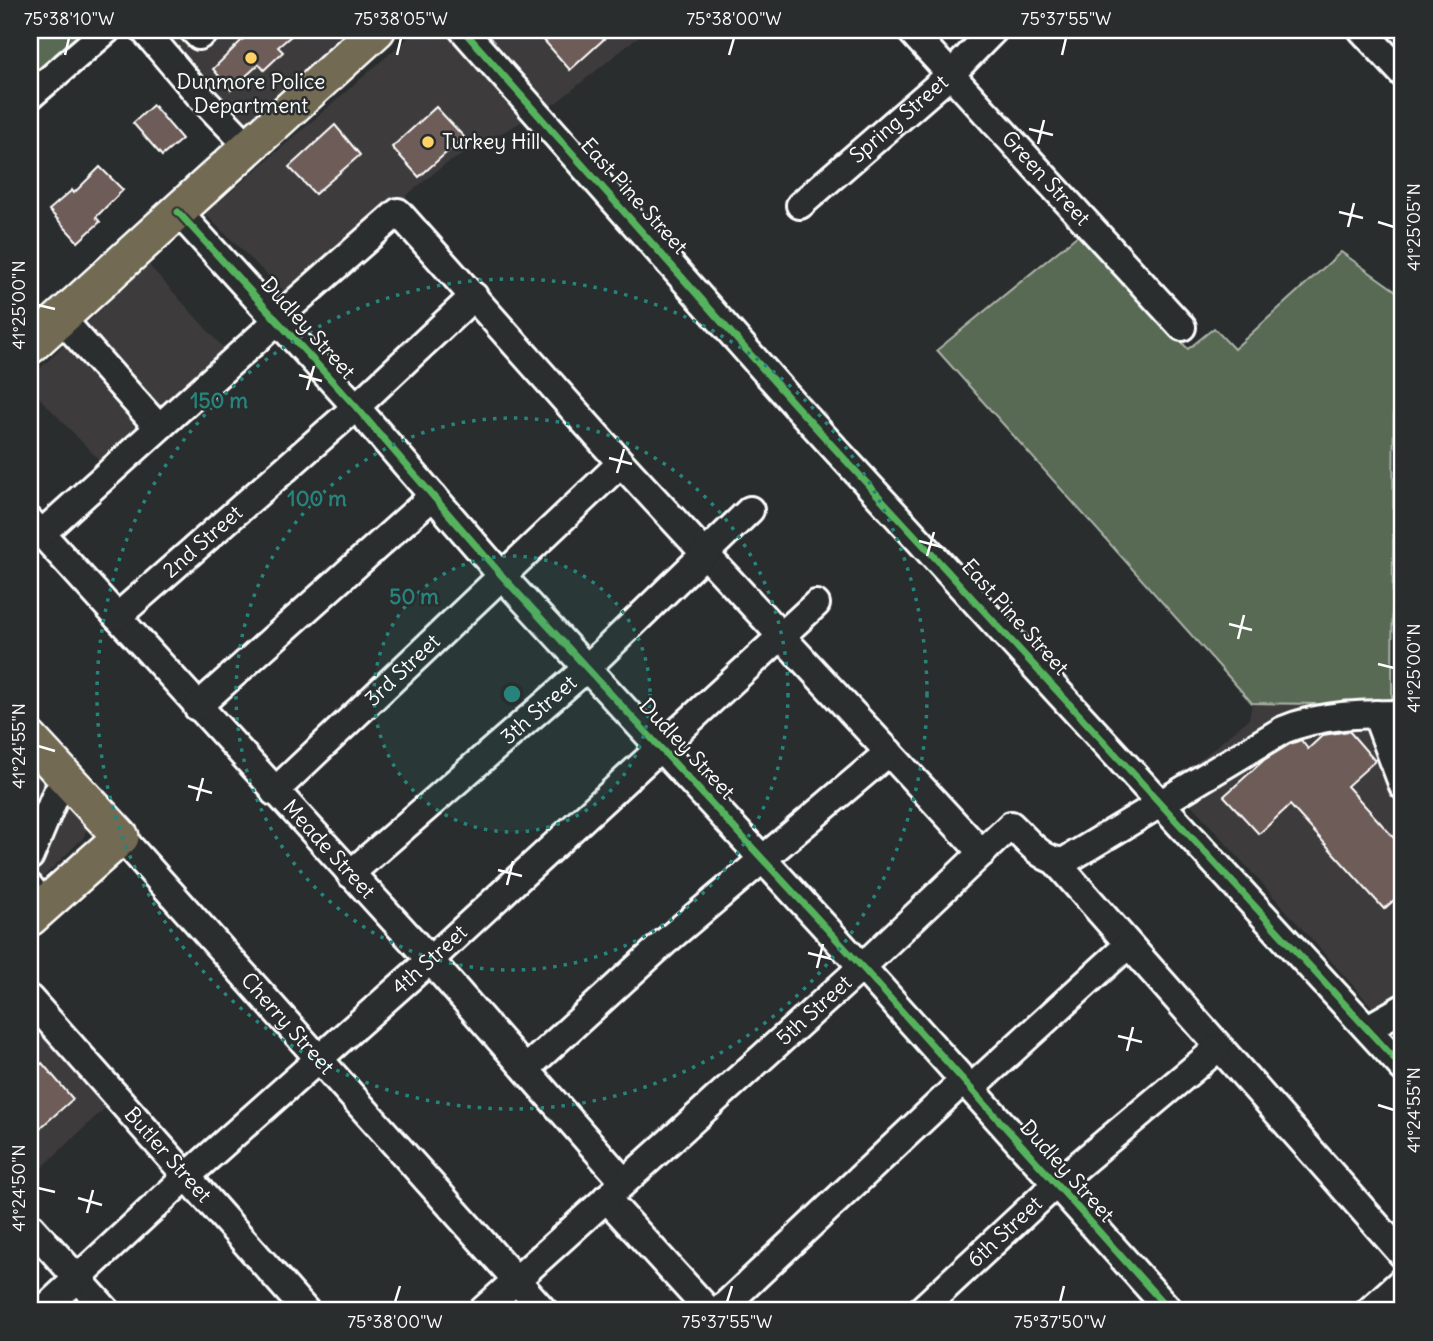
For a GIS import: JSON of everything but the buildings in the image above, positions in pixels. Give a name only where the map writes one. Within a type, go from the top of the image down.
[{"type":"main road","points":[[30,346],[377,30]]},
{"type":"main road","name":"Cherry Street","points":[[30,738],[121,837]]},
{"type":"main road","points":[[34,903],[121,837]]},
{"type":"street","points":[[30,96],[107,30]]},
{"type":"street","points":[[144,30],[191,86],[249,147]]},
{"type":"street","points":[[193,30],[199,36],[206,30]]},
{"type":"street","name":"East Pine Street","points":[[463,30],[796,405],[1403,1068]]},
{"type":"street","name":"Green Street","points":[[910,30],[1182,327]]},
{"type":"street","name":"Spring Street","points":[[800,205],[952,73],[994,30]]},
{"type":"street","points":[[1362,30],[1403,74]]},
{"type":"street","name":"Dudley Street","points":[[178,212],[356,407],[503,577],[862,967],[1160,1308]]},
{"type":"street","points":[[36,527],[158,427],[398,212],[621,463],[982,853]]},
{"type":"street","name":"2nd Street","points":[[117,617],[356,407],[474,296]]},
{"type":"street","points":[[61,318],[158,427]]},
{"type":"street","name":"3rd Street","points":[[274,792],[621,463]]},
{"type":"street","points":[[197,707],[433,496]]},
{"type":"street","name":"3th Street","points":[[350,874],[588,667],[750,510]]},
{"type":"street","name":"Meade Street","points":[[36,527],[526,1069],[709,1311]]},
{"type":"street","name":"4th Street","points":[[42,1311],[185,1178],[430,960],[816,604]]},
{"type":"street","points":[[1376,714],[1403,786]]},
{"type":"street","points":[[1403,714],[1306,720],[1283,730],[1072,857],[1056,862],[1403,1255]]},
{"type":"street","points":[[526,1069],[762,858],[889,752]]},
{"type":"street","points":[[30,856],[56,794],[69,781]]},
{"type":"street","name":"5th Street","points":[[482,1311],[862,967],[1011,825],[1046,858],[1056,862]]},
{"type":"street","name":"Cherry Street","points":[[121,837],[544,1311]]},
{"type":"street","points":[[719,1311],[966,1085],[1128,945]]},
{"type":"street","name":"Butler Street","points":[[30,999],[185,1178],[306,1311]]},
{"type":"street","points":[[1368,1028],[1403,1008]]},
{"type":"street","name":"6th Street","points":[[920,1311],[1055,1185],[1218,1048]]},
{"type":"street","points":[[30,1226],[107,1311]]},
{"type":"street","points":[[1368,1311],[1403,1280]]},
{"type":"shaded area","points":[[158,30],[355,30],[246,132]]},
{"type":"shaded area","points":[[417,30],[647,30],[557,102],[444,165],[286,293],[205,214]]},
{"type":"shaded area","points":[[148,264],[235,361],[107,468],[30,388],[30,378]]},
{"type":"shaded area","points":[[1252,703],[1392,705],[1397,753],[1403,759],[1403,944],[1395,952],[1403,970],[1403,991],[1374,1009],[1172,783],[1249,719]]},
{"type":"shaded area","points":[[30,754],[91,819],[83,838],[30,890]]},
{"type":"shaded area","points":[[30,1022],[106,1107],[30,1179]]},
{"type":"green space","points":[[30,30],[87,30],[30,80]]},
{"type":"green space","points":[[1078,235],[1188,349],[1214,328],[1234,349],[1341,252],[1403,296],[1403,341],[1394,382],[1392,705],[1252,703],[937,350]]},
{"type":"cycle path","points":[[463,30],[795,405],[1403,1068]]},
{"type":"cycle path","points":[[178,212],[356,407],[503,577],[862,967],[1170,1311]]},
{"type":"place","name":"Dunmore Police Department","points":[[251,58]]},
{"type":"place","name":"Turkey Hill","points":[[428,142]]}]
